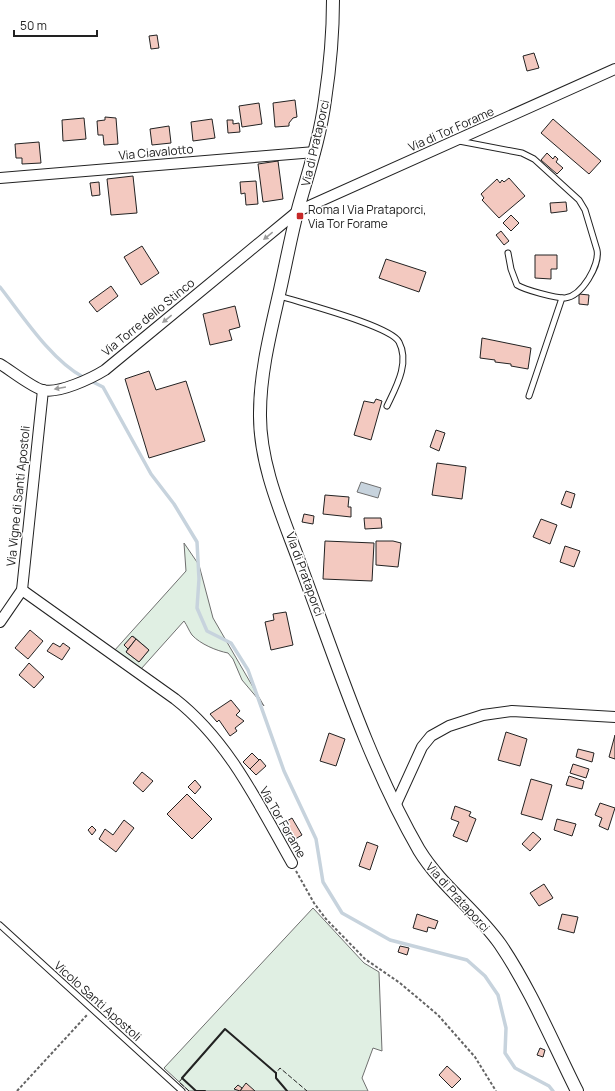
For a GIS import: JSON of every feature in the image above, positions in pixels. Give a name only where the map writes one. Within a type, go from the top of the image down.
[{"type":"street","name":"Via di Prataporci","points":[[333,0],[327,85],[315,152],[298,211],[279,295],[260,397],[260,420],[265,458],[277,499],[355,713],[375,761],[396,804],[418,847],[432,869],[485,926],[509,959],[577,1091]]},
{"type":"street","name":"Via di Tor Forame","points":[[298,211],[615,69]]},
{"type":"street","name":"Via Ciavalotto","points":[[0,178],[315,152]]},
{"type":"street","name":"Via Torre dello Stinco","points":[[43,390],[80,383],[105,370],[298,211]]},
{"type":"street","points":[[0,364],[43,390]]},
{"type":"street","name":"Via Vigne di Santi Apostoli","points":[[0,622],[22,590],[43,390]]},
{"type":"street","name":"Via Tor Forame","points":[[22,590],[175,699],[194,715],[233,762],[292,863]]},
{"type":"street","points":[[396,804],[422,747],[431,736],[449,726],[483,715],[512,711],[615,717]]},
{"type":"lane","points":[[456,141],[528,156],[581,203],[597,250],[597,262],[590,276],[576,292],[573,295],[562,298],[517,285],[513,276],[508,253]]},
{"type":"lane","points":[[279,295],[380,328],[396,338],[402,349],[401,373],[387,406]]},
{"type":"lane","points":[[529,396],[562,298]]},
{"type":"lane","name":"Vicolo Santi Apostoli","points":[[0,925],[182,1091]]},
{"type":"path","name":"Via Tor Forame","points":[[292,863],[314,902],[326,919],[365,959],[400,984],[441,1018],[474,1057],[496,1091]]},
{"type":"path","points":[[17,1091],[92,1010]]},
{"type":"green space","points":[[184,543],[199,565],[213,618],[264,706],[242,680],[233,659],[228,653],[214,649],[199,641],[192,635],[184,621],[141,669],[114,651],[186,571]],"holes":[[[133,636],[149,650],[139,662],[126,652],[128,649],[125,645]]]},
{"type":"green space","points":[[313,908],[364,963],[379,972],[382,1051],[373,1048],[362,1078],[368,1091],[189,1091],[164,1068]]},
{"type":"shaded area","points":[[361,482],[381,488],[378,498],[357,492]]},
{"type":"building","points":[[157,35],[159,48],[151,49],[149,36]]},
{"type":"building","points":[[534,53],[539,68],[527,71],[523,56]]},
{"type":"building","points":[[295,100],[297,117],[293,118],[289,123],[289,126],[275,127],[273,103]]},
{"type":"building","points":[[259,103],[262,124],[242,127],[239,106]]},
{"type":"building","points":[[105,117],[116,118],[118,144],[104,145],[103,135],[98,135],[97,121],[105,120]]},
{"type":"building","points":[[84,118],[86,139],[63,141],[62,120]]},
{"type":"building","points":[[212,119],[215,138],[193,141],[191,122]]},
{"type":"building","points":[[553,119],[601,161],[589,174],[541,133]]},
{"type":"building","points":[[227,120],[233,120],[233,124],[239,123],[240,132],[228,133]]},
{"type":"building","points":[[169,126],[171,143],[152,145],[150,129]]},
{"type":"building","points":[[39,142],[41,163],[22,164],[22,158],[16,158],[15,144]]},
{"type":"building","points":[[547,153],[553,159],[555,156],[558,159],[556,162],[563,168],[557,174],[541,160]]},
{"type":"building","points":[[278,161],[283,199],[263,202],[258,164]]},
{"type":"building","points":[[133,176],[137,213],[111,215],[107,179]]},
{"type":"building","points":[[509,178],[525,196],[499,218],[482,200],[484,198],[481,194],[497,179],[500,183],[502,180],[504,182]]},
{"type":"building","points":[[256,181],[258,204],[246,205],[245,193],[241,194],[240,182]]},
{"type":"building","points":[[99,182],[100,195],[92,196],[90,183]]},
{"type":"building","points":[[566,202],[567,211],[551,213],[550,203]]},
{"type":"building","points":[[511,215],[519,223],[511,231],[503,223]]},
{"type":"building","points":[[501,231],[509,241],[504,245],[496,235]]},
{"type":"building","points":[[142,246],[159,273],[141,285],[124,257]]},
{"type":"building","points":[[535,255],[557,255],[557,269],[551,269],[551,279],[535,278]]},
{"type":"building","points":[[386,259],[426,272],[419,292],[379,278]]},
{"type":"building","points":[[111,286],[118,296],[97,312],[89,302]]},
{"type":"building","points":[[579,294],[589,295],[588,305],[579,304]]},
{"type":"building","points":[[235,306],[240,327],[229,330],[232,340],[210,345],[203,314]]},
{"type":"building","points":[[482,338],[531,348],[528,369],[511,366],[511,364],[495,362],[495,360],[480,358]]},
{"type":"building","points":[[149,371],[156,390],[186,381],[205,441],[149,458],[125,379]]},
{"type":"building","points":[[376,399],[382,401],[371,440],[354,435],[364,401],[374,403]]},
{"type":"building","points":[[436,430],[445,433],[439,451],[430,447]]},
{"type":"building","points":[[437,463],[466,467],[462,499],[432,495]]},
{"type":"building","points":[[566,491],[575,494],[571,508],[561,504]]},
{"type":"building","points":[[325,495],[349,497],[348,507],[351,507],[351,517],[323,514]]},
{"type":"building","points":[[304,514],[314,516],[313,524],[302,522]]},
{"type":"building","points":[[364,518],[381,518],[382,528],[365,529]]},
{"type":"building","points":[[541,519],[557,525],[550,544],[533,537]]},
{"type":"building","points":[[325,541],[374,543],[372,581],[323,579]]},
{"type":"building","points":[[376,541],[393,541],[401,543],[398,567],[376,565]]},
{"type":"building","points":[[565,546],[580,551],[574,567],[560,562]]},
{"type":"building","points":[[286,612],[293,645],[271,650],[265,622],[274,620],[273,614]]},
{"type":"building","points":[[30,630],[43,641],[28,659],[15,648]]},
{"type":"building","points":[[132,636],[136,639],[128,649],[124,645]]},
{"type":"building","points":[[136,639],[149,650],[139,662],[126,652]]},
{"type":"building","points":[[53,643],[60,647],[63,643],[70,648],[62,660],[47,651]]},
{"type":"building","points":[[29,663],[44,677],[34,688],[19,675]]},
{"type":"building","points":[[231,700],[240,711],[236,715],[244,721],[235,728],[237,731],[230,736],[219,720],[217,722],[210,714]]},
{"type":"building","points":[[506,732],[527,739],[520,766],[498,760]]},
{"type":"building","points":[[329,733],[345,739],[336,766],[320,761]]},
{"type":"building","points":[[615,735],[615,759],[609,757]]},
{"type":"building","points":[[578,749],[594,753],[592,762],[576,757]]},
{"type":"building","points":[[252,753],[259,760],[250,769],[243,762]]},
{"type":"building","points":[[260,759],[266,766],[256,775],[250,769]]},
{"type":"building","points":[[573,764],[589,769],[586,778],[570,773]]},
{"type":"building","points":[[142,772],[153,781],[143,792],[133,783]]},
{"type":"building","points":[[569,776],[584,781],[582,789],[566,785]]},
{"type":"building","points":[[531,779],[552,785],[542,820],[521,814]]},
{"type":"building","points":[[195,780],[201,787],[195,794],[188,787]]},
{"type":"building","points":[[187,794],[212,819],[192,839],[167,814]]},
{"type":"building","points":[[600,803],[615,808],[608,830],[599,826],[602,818],[595,815]]},
{"type":"building","points":[[455,806],[471,812],[469,816],[476,819],[467,842],[453,836],[459,822],[451,819]]},
{"type":"building","points":[[292,818],[302,835],[292,841],[282,824]]},
{"type":"building","points":[[557,819],[576,824],[572,836],[554,830]]},
{"type":"building","points":[[124,820],[134,828],[116,852],[99,839],[105,829],[113,835]]},
{"type":"building","points":[[92,826],[96,830],[92,835],[88,830]]},
{"type":"building","points":[[533,832],[541,839],[530,851],[522,844]]},
{"type":"building","points":[[367,842],[378,846],[370,870],[359,866]]},
{"type":"building","points":[[544,884],[553,898],[539,906],[530,893]]},
{"type":"building","points":[[417,914],[438,921],[435,929],[428,927],[427,932],[413,928]]},
{"type":"building","points":[[562,914],[578,917],[574,933],[558,929]]},
{"type":"building","points":[[400,946],[409,948],[407,955],[398,952]]},
{"type":"building","points":[[540,1048],[545,1050],[543,1057],[537,1055]]},
{"type":"building","points":[[447,1066],[461,1079],[452,1088],[439,1075]]},
{"type":"building","points":[[246,1083],[255,1091],[240,1091]]},
{"type":"building","points":[[238,1085],[242,1088],[240,1091],[234,1089]]},
{"type":"waterway","points":[[0,287],[48,348],[60,360],[83,377]]},
{"type":"waterway","points":[[93,382],[103,387],[151,474],[174,504],[197,542],[199,579],[197,608],[207,631],[231,643],[248,670],[284,771],[316,839],[323,882],[342,913],[390,940],[467,960],[485,976],[498,995],[506,1028],[505,1053],[515,1068],[549,1086],[553,1091]]},
{"type":"fence","points":[[189,1091],[179,1082],[225,1029],[276,1073],[280,1068],[307,1091]]},
{"type":"wall","points":[[196,1091],[182,1078],[225,1029],[276,1073],[276,1078],[287,1091]]},
{"type":"wall","points":[[196,1091],[205,1091]]},
{"type":"place","name":"Roma | Via Prataporci, Via Tor Forame","points":[[300,216]]}]
